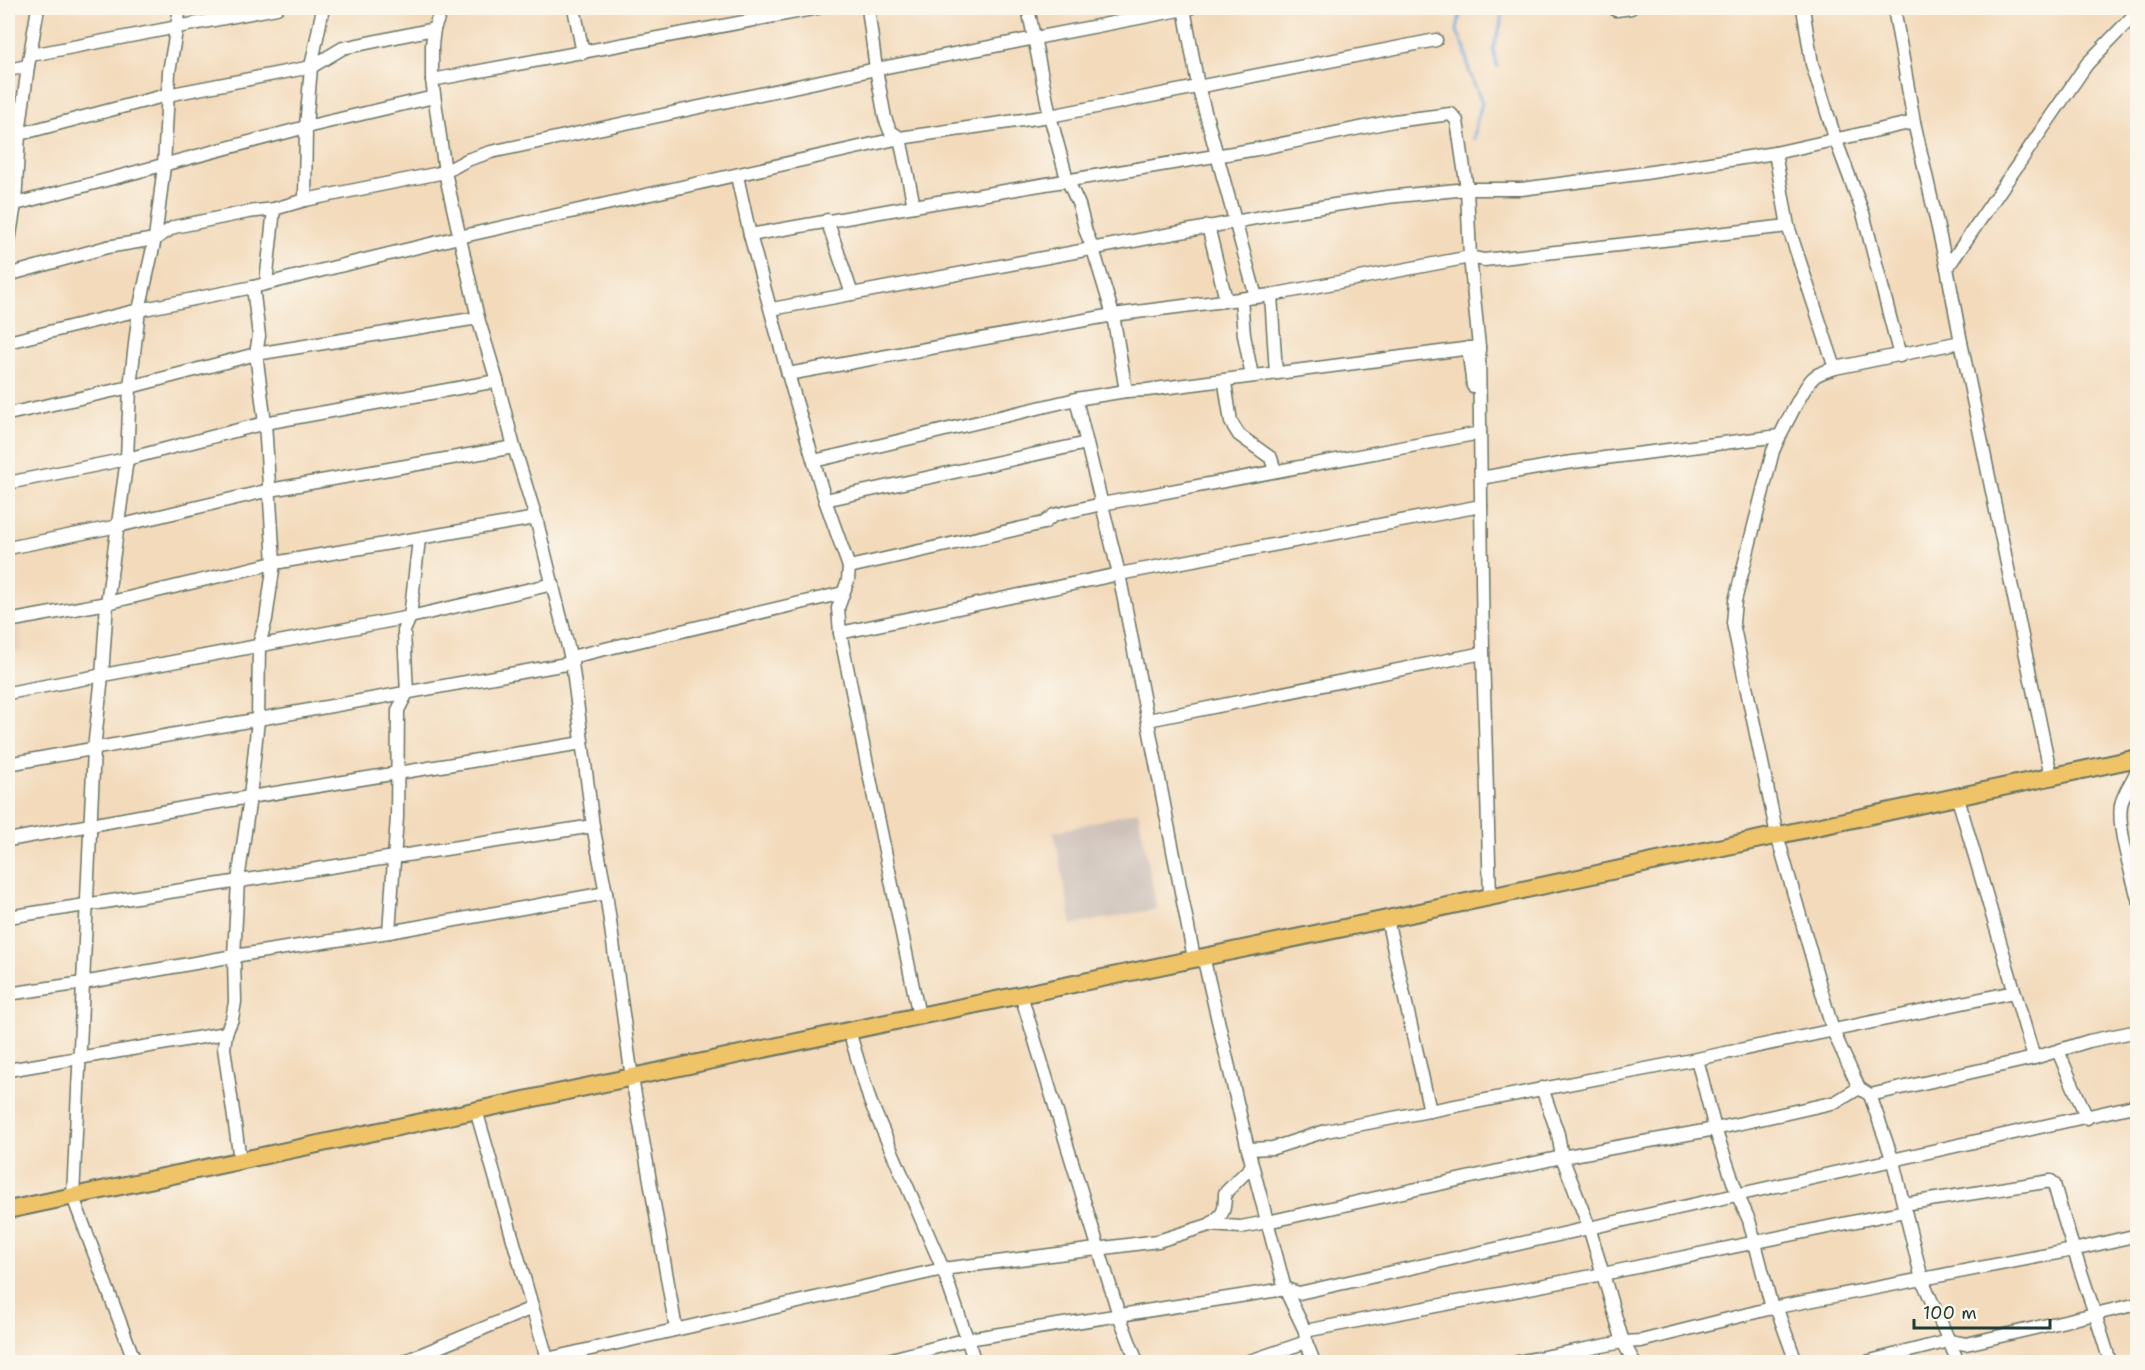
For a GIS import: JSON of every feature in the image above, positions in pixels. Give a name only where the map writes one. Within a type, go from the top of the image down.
[{"type":"main road","points":[[8,1210],[2138,758]]},
{"type":"street","points":[[8,247],[14,135],[38,8]]},
{"type":"street","points":[[135,1362],[73,1197],[85,904],[92,825],[94,749],[107,603],[127,459],[130,387],[139,310],[155,239],[164,166],[167,95],[180,8]]},
{"type":"street","points":[[8,70],[29,61],[177,27],[277,8]]},
{"type":"street","points":[[305,200],[310,67],[323,8]]},
{"type":"street","points":[[442,8],[434,29],[432,80],[445,172],[478,318],[536,518],[572,660],[593,826],[606,893],[632,1078],[676,1329]]},
{"type":"street","points":[[574,8],[583,53]]},
{"type":"street","points":[[432,80],[818,8]]},
{"type":"street","points":[[868,8],[885,118],[890,131],[900,138],[914,206]]},
{"type":"street","points":[[1028,8],[1050,116],[1067,179],[1079,205],[1113,315],[1126,391]]},
{"type":"street","points":[[8,274],[107,248],[155,239],[174,227],[274,209],[305,200],[445,172],[467,160],[491,152],[876,69],[1186,8],[1198,86],[1256,297]]},
{"type":"street","points":[[1616,10],[1631,8]]},
{"type":"street","points":[[1803,8],[1812,64],[1836,141],[1863,213],[1900,356]]},
{"type":"street","points":[[1894,8],[1914,122],[1947,268],[2051,776]]},
{"type":"street","points":[[1947,268],[2088,64],[2138,11]]},
{"type":"street","points":[[14,135],[167,95],[310,67],[343,48],[434,29]]},
{"type":"street","points":[[8,342],[139,310],[253,287],[459,237],[900,138],[1050,116],[1436,40]]},
{"type":"street","points":[[11,205],[306,127],[434,97]]},
{"type":"street","points":[[750,235],[1067,179],[1217,156],[1394,121],[1451,114],[1457,121],[1467,189],[1481,478],[1490,897]]},
{"type":"street","points":[[772,309],[1236,221],[1387,198],[1467,189],[1521,189],[1645,174],[1775,153],[1914,122]]},
{"type":"street","points":[[1775,153],[1788,226],[1835,368]]},
{"type":"street","points":[[737,176],[750,235],[788,374],[825,501],[849,567],[848,580],[838,608],[840,633],[919,1016]]},
{"type":"street","points":[[266,283],[274,209]]},
{"type":"street","points":[[827,220],[852,294]]},
{"type":"street","points":[[1208,226],[1226,300]]},
{"type":"street","points":[[788,374],[1113,315],[1272,295],[1470,257],[1484,260],[1788,226]]},
{"type":"street","points":[[240,1160],[224,1048],[235,1002],[234,956],[238,881],[258,720],[259,645],[265,625],[274,564],[265,423],[256,354],[259,336],[253,287]]},
{"type":"street","points":[[1272,295],[1276,373]]},
{"type":"street","points":[[1241,298],[1244,335],[1252,376]]},
{"type":"street","points":[[8,414],[130,387],[256,354],[478,318]]},
{"type":"street","points":[[1958,1362],[1922,1279],[1893,1161],[1870,1095],[1859,1088],[1833,1031],[1777,835],[1733,623],[1742,570],[1773,451],[1811,379],[1835,368],[1961,342]]},
{"type":"street","points":[[814,461],[1076,399],[1474,347]]},
{"type":"street","points":[[8,483],[127,459],[265,423],[497,381]]},
{"type":"street","points":[[1225,383],[1234,429],[1271,458],[1275,471]]},
{"type":"street","points":[[1076,399],[1119,574],[1199,957],[1285,1289],[1314,1362]]},
{"type":"street","points":[[849,567],[1044,523],[1054,516],[1102,504],[1478,433]]},
{"type":"street","points":[[1481,478],[1565,463],[1779,436]]},
{"type":"street","points":[[825,501],[1087,443]]},
{"type":"street","points":[[8,548],[118,526],[270,490],[514,447]]},
{"type":"street","points":[[840,633],[1119,574],[1481,506]]},
{"type":"street","points":[[8,621],[107,603],[274,564],[536,518]]},
{"type":"street","points":[[389,932],[399,772],[398,710],[407,693],[404,631],[410,617],[419,539]]},
{"type":"street","points":[[8,693],[410,617],[553,584]]},
{"type":"street","points":[[8,764],[407,693],[572,660],[843,593]]},
{"type":"street","points":[[1148,720],[1483,653]]},
{"type":"street","points":[[8,840],[250,797],[582,743]]},
{"type":"street","points":[[2138,767],[2135,779],[2125,792],[2121,807],[2121,824],[2138,899]]},
{"type":"street","points":[[1957,795],[2034,1058]]},
{"type":"street","points":[[8,916],[593,826]]},
{"type":"street","points":[[8,994],[389,932],[606,893]]},
{"type":"street","points":[[1387,919],[1430,1111]]},
{"type":"street","points":[[1248,1149],[1273,1148],[1326,1131],[1696,1059],[2014,992]]},
{"type":"street","points":[[1021,995],[1119,1315],[1137,1362]]},
{"type":"street","points":[[1870,1095],[2034,1058],[2089,1041],[2138,1030]]},
{"type":"street","points":[[849,1031],[870,1101],[943,1269],[975,1362]]},
{"type":"street","points":[[8,1070],[226,1033]]},
{"type":"street","points":[[2058,1051],[2087,1118]]},
{"type":"street","points":[[1696,1059],[1715,1129],[1738,1196],[1749,1220],[1772,1308],[1778,1312],[1796,1362]]},
{"type":"street","points":[[1542,1088],[1558,1134],[1562,1157],[1589,1227],[1623,1342],[1634,1362]]},
{"type":"street","points":[[1209,1225],[1241,1227],[1562,1157],[1715,1129],[1836,1102],[1859,1088]]},
{"type":"street","points":[[880,1362],[968,1339],[1285,1289],[1299,1293],[2138,1105]]},
{"type":"street","points":[[476,1110],[547,1361],[676,1329],[943,1269],[1158,1241],[1209,1225],[1222,1215],[1225,1193],[1252,1166]]},
{"type":"street","points":[[1246,1362],[1305,1336],[1754,1244],[1905,1207],[2050,1180],[2054,1184],[2110,1362]]},
{"type":"street","points":[[1517,1362],[1623,1342],[1641,1341],[1772,1308],[2073,1250],[2138,1235]]},
{"type":"street","points":[[1866,1362],[1949,1341],[1966,1344],[2138,1304]]},
{"type":"street","points":[[403,1362],[532,1308]]},
{"type":"shaded area","points":[[21,624],[22,651],[8,654],[8,627]]},
{"type":"shaded area","points":[[1138,811],[1157,909],[1072,925],[1054,832]]},
{"type":"waterway","points":[[1461,8],[1457,31],[1482,103],[1474,139]]},
{"type":"waterway","points":[[1497,66],[1493,49],[1503,8]]}]
